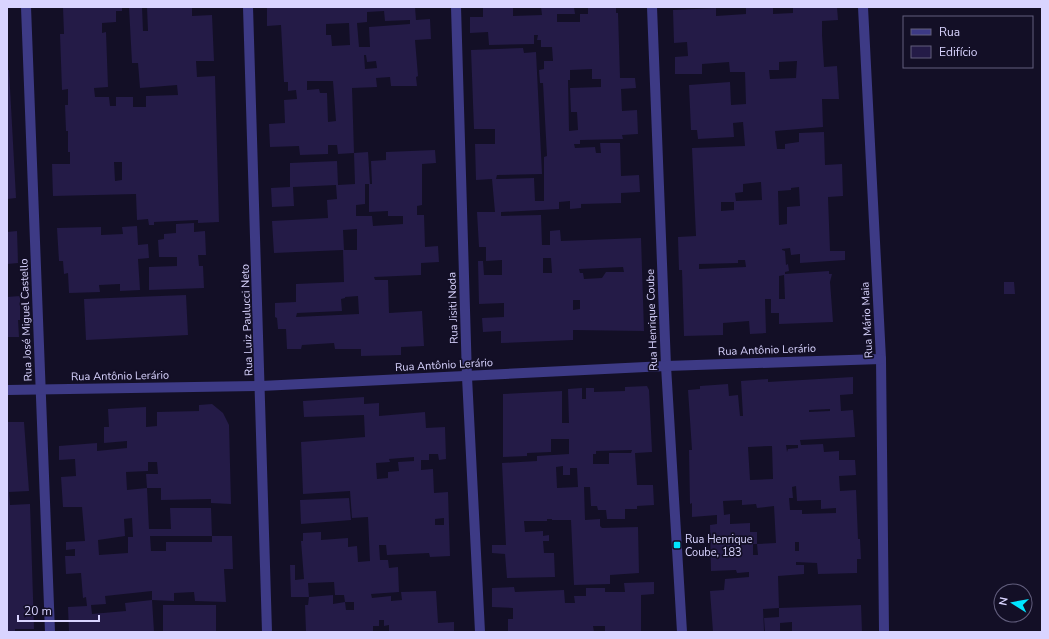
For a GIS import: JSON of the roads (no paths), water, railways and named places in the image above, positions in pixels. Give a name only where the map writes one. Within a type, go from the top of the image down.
[{"type":"street","name":"Rua José Miguel Castello","points":[[26,7],[50,632]]},
{"type":"street","name":"Rua Luiz Paulucci Neto","points":[[248,7],[261,386],[267,632]]},
{"type":"street","name":"Rua Jisiti Noda","points":[[456,7],[467,377],[480,632]]},
{"type":"street","name":"Rua Henrique Coube","points":[[652,7],[666,366],[682,632]]},
{"type":"street","name":"Rua Mário Maia","points":[[863,7],[881,359],[884,631]]},
{"type":"street","name":"Rua Antônio Lerário","points":[[7,390],[261,386],[666,366],[881,359]]},
{"type":"place","name":"Rua Henrique Coube, 183","points":[[677,545]]}]
